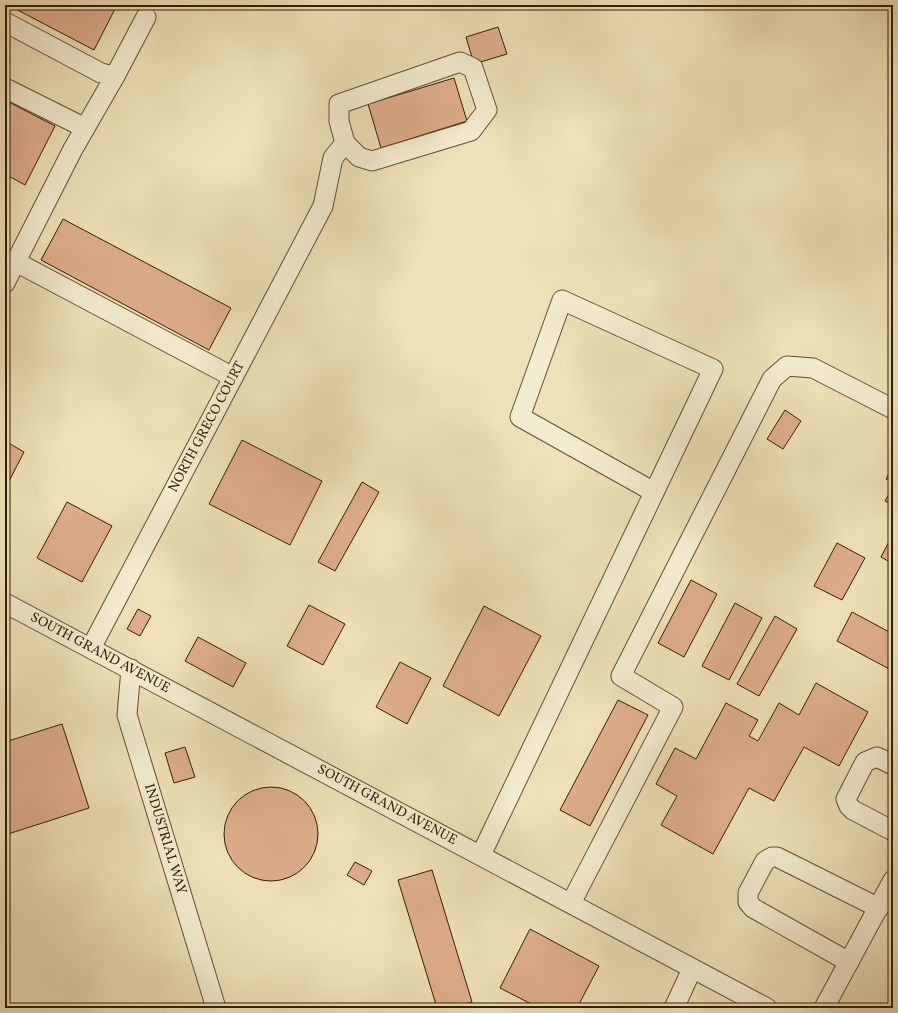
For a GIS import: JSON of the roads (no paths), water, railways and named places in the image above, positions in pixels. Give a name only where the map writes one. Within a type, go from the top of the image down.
[{"type":"street","points":[[5,283],[85,128],[115,76],[146,17]]},
{"type":"street","points":[[5,22],[101,73],[115,76]]},
{"type":"street","points":[[460,62],[473,68],[487,110],[471,131],[372,161],[359,157],[345,143],[339,121],[339,104],[460,62]]},
{"type":"street","points":[[5,88],[85,128]]},
{"type":"street","name":"NORTH GRECO COURT","points":[[91,648],[323,206],[333,158],[345,143]]},
{"type":"street","points":[[16,262],[233,377]]},
{"type":"street","points":[[481,855],[713,369],[562,300],[520,417],[654,492]]},
{"type":"street","points":[[571,903],[673,707],[621,676],[772,379],[787,366],[813,368],[893,409]]},
{"type":"street","name":"SOUTH GRAND AVENUE","points":[[5,603],[767,1008]]},
{"type":"street","name":"INDUSTRIAL WAY","points":[[131,669],[127,715],[216,1008]]},
{"type":"street","points":[[893,765],[877,757],[864,762],[846,799],[849,806],[853,810],[893,831]]},
{"type":"street","points":[[849,962],[752,908],[748,902],[748,893],[764,863],[769,858],[777,857],[879,908]]},
{"type":"street","points":[[824,1008],[893,880]]},
{"type":"street","points":[[674,1008],[692,969]]}]
